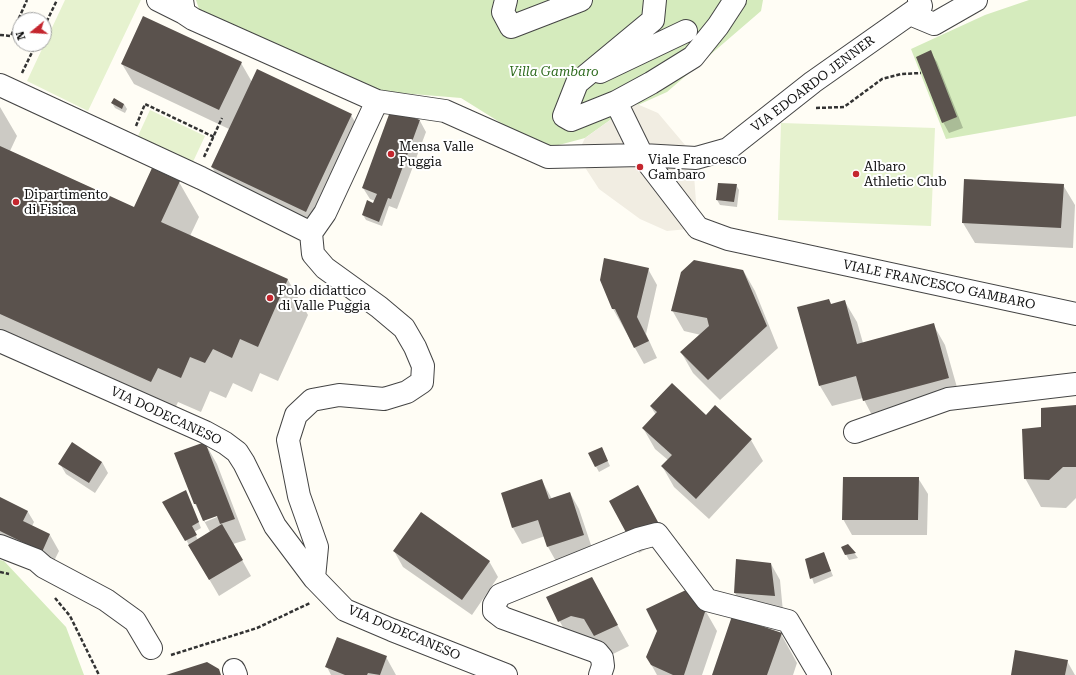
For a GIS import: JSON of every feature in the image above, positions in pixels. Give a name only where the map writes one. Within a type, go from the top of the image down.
[{"type":"street","points":[[158,0],[183,6],[193,19],[377,101],[445,111],[548,157],[577,155],[642,155]]},
{"type":"street","points":[[506,0],[504,12],[511,28],[582,0]]},
{"type":"street","points":[[656,0],[652,20],[577,83],[564,116],[571,120],[616,102],[651,83],[693,57],[731,2]]},
{"type":"street","points":[[914,7],[934,24],[976,0]]},
{"type":"street","name":"VIA EDOARDO JENNER","points":[[642,155],[696,158],[728,149],[794,97],[914,7]]},
{"type":"street","points":[[577,83],[686,31]]},
{"type":"street","points":[[7,88],[196,176],[311,234]]},
{"type":"street","points":[[314,578],[317,547],[298,496],[288,440],[296,415],[312,400],[339,395],[384,399],[407,392],[422,382],[423,366],[415,347],[404,328],[379,307],[325,268],[313,254],[311,234],[324,213],[377,101]]},
{"type":"street","name":"VIALE FRANCESCO GAMBARO","points":[[616,102],[642,155],[698,228],[722,237],[1076,314]]},
{"type":"street","name":"VIA DODECANESO","points":[[0,341],[205,432],[225,443],[237,452],[244,463],[275,526],[314,578],[321,599],[392,630],[506,675]]},
{"type":"street","points":[[855,432],[948,399],[1076,384]]},
{"type":"street","points":[[600,675],[603,666],[602,658],[597,652],[497,615],[494,611],[494,605],[500,595],[638,539],[657,534],[707,600],[788,621],[820,675]]},
{"type":"street","points":[[0,546],[36,560],[44,568],[101,597],[135,621],[151,648]]},
{"type":"path","points":[[0,35],[10,36],[27,0]]},
{"type":"path","points":[[51,12],[57,0]]},
{"type":"path","points":[[7,88],[31,52]]},
{"type":"path","points":[[794,97],[816,108],[844,107],[882,79],[901,74],[921,73]]},
{"type":"path","points":[[128,144],[145,104],[214,137]]},
{"type":"path","points":[[196,176],[222,118]]},
{"type":"path","points":[[0,572],[13,575]]},
{"type":"path","points":[[50,592],[70,616],[99,675]]},
{"type":"path","points":[[151,648],[158,656],[164,657],[257,628],[321,599]]},
{"type":"green space","points":[[65,0],[141,0],[88,111],[27,81],[41,52],[52,52],[52,28]]},
{"type":"green space","name":"Villa Gambaro","points":[[196,0],[763,0],[761,11],[667,92],[620,113],[585,138],[555,146],[530,141],[461,98],[376,91],[202,18]]},
{"type":"green space","points":[[1029,0],[1076,0],[1076,116],[946,139],[911,49],[985,15]]},
{"type":"green space","points":[[150,110],[205,136],[192,164],[137,138]]},
{"type":"green space","name":"Albaro Athletic Club","points":[[781,123],[935,128],[931,226],[778,220]]},
{"type":"green space","points":[[0,560],[4,561],[66,627],[84,675],[0,675]]},
{"type":"shaded area","name":"Viale Francesco Gambaro","points":[[637,104],[658,113],[696,158],[694,175],[698,228],[667,231],[640,219],[599,189],[577,155],[585,138],[620,113]]},
{"type":"building","points":[[143,16],[242,62],[219,110],[121,64]]},
{"type":"building","points":[[931,50],[957,117],[942,123],[916,57]]},
{"type":"building","points":[[257,69],[352,114],[306,212],[211,167]]},
{"type":"building","points":[[114,98],[124,104],[122,109],[111,103]]},
{"type":"building","name":"Mensa Valle Puggia","points":[[391,109],[420,120],[391,199],[388,198],[379,222],[362,215],[367,200],[373,203],[377,194],[362,188]]},
{"type":"building","points":[[0,146],[134,207],[152,168],[180,181],[161,222],[288,279],[258,347],[240,339],[232,358],[213,349],[205,363],[190,357],[181,378],[158,368],[151,382],[0,314]]},
{"type":"building","points":[[964,179],[1064,184],[1061,228],[962,223]]},
{"type":"building","points":[[718,183],[737,184],[734,202],[716,200]]},
{"type":"building","points":[[604,258],[649,268],[637,317],[649,341],[634,348],[615,309],[612,309],[600,280]]},
{"type":"building","points":[[694,260],[743,270],[767,326],[708,380],[680,352],[709,326],[707,318],[671,311],[681,272]]},
{"type":"building","points":[[829,299],[831,304],[845,300],[857,344],[934,323],[949,378],[863,401],[856,376],[819,386],[797,307]]},
{"type":"building","points":[[672,383],[706,415],[715,405],[752,439],[696,499],[661,466],[672,455],[642,428],[657,412],[650,406]]},
{"type":"building","points":[[1076,405],[1076,467],[1063,467],[1049,480],[1024,479],[1022,429],[1041,427],[1041,408]]},
{"type":"building","points":[[72,442],[102,462],[89,483],[58,464]]},
{"type":"building","points":[[205,442],[235,519],[220,524],[217,516],[203,521],[196,504],[194,504],[174,453]]},
{"type":"building","points":[[602,447],[608,461],[595,467],[588,453]]},
{"type":"building","points":[[843,477],[919,477],[918,520],[842,520]]},
{"type":"building","points":[[542,479],[549,499],[570,492],[584,535],[547,547],[538,520],[512,528],[501,493]]},
{"type":"building","points":[[638,485],[658,522],[629,538],[609,501]]},
{"type":"building","points":[[186,490],[199,522],[192,526],[197,535],[185,541],[162,502]]},
{"type":"building","points":[[0,497],[28,511],[23,521],[50,534],[42,552],[0,531]]},
{"type":"building","points":[[421,512],[490,561],[462,600],[393,551]]},
{"type":"building","points":[[222,524],[243,560],[209,580],[188,545]]},
{"type":"building","points":[[848,544],[856,553],[845,555],[841,547]]},
{"type":"building","points":[[824,552],[831,571],[810,579],[805,559]]},
{"type":"building","points":[[736,559],[771,563],[775,596],[734,593]]},
{"type":"building","points":[[592,577],[618,625],[594,636],[584,619],[571,616],[558,622],[546,597]]},
{"type":"building","points":[[686,590],[706,609],[684,675],[673,675],[651,665],[646,657],[657,631],[646,609]]},
{"type":"building","points":[[732,616],[782,633],[767,675],[712,675]]},
{"type":"building","points":[[337,637],[387,656],[380,675],[368,673],[367,675],[345,675],[325,667]]},
{"type":"building","points":[[1015,650],[1068,660],[1065,675],[1011,675]]},
{"type":"building","points":[[207,662],[219,669],[221,675],[166,675]]},
{"type":"place","name":"Mensa Valle Puggia","points":[[391,154]]},
{"type":"place","name":"Viale Francesco Gambaro","points":[[640,167]]},
{"type":"place","name":"Albaro Athletic Club","points":[[856,174]]},
{"type":"place","name":"Dipartimento di Fisica","points":[[16,202]]},
{"type":"place","name":"Polo didattico di Valle Puggia","points":[[270,298]]}]
